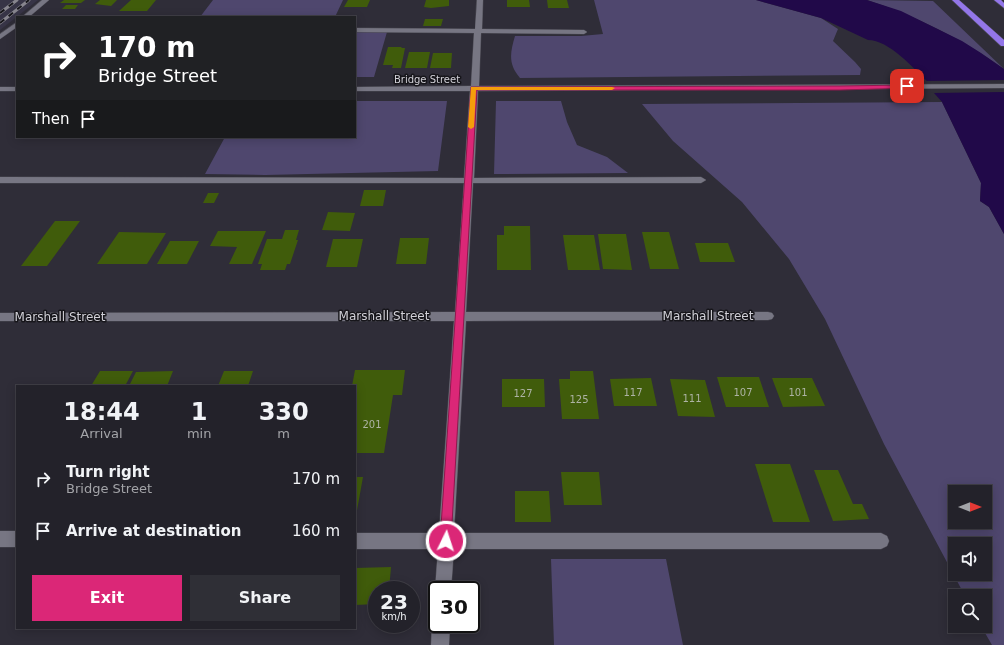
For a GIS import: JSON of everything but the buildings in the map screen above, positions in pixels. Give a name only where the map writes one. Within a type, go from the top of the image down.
[{"type":"highway","points":[[955,0],[1004,44]]},
{"type":"highway","points":[[997,0],[1004,6]]},
{"type":"street","points":[[26,16],[46,0]]},
{"type":"street","points":[[444,581],[480,0]]},
{"type":"street","points":[[0,38],[16,25]]},
{"type":"street","points":[[356,30],[584,32]]},
{"type":"street","points":[[6,32],[16,32]]},
{"type":"street","name":"Bridge Street","points":[[356,89],[840,88],[1004,86]]},
{"type":"street","points":[[0,89],[16,89]]},
{"type":"street","points":[[0,180],[701,180]]},
{"type":"street","name":"Marshall Street","points":[[0,317],[460,315],[768,316]]},
{"type":"street","points":[[0,539],[16,540]]},
{"type":"street","points":[[356,541],[881,541]]},
{"type":"street","points":[[440,645],[441,633]]},
{"type":"shaded area","points":[[0,0],[38,0],[16,16],[0,30]]},
{"type":"shaded area","points":[[213,0],[343,0],[335,16],[201,16]]},
{"type":"shaded area","points":[[594,0],[756,0],[821,18],[838,29],[833,41],[861,69],[860,75],[520,78],[513,68],[511,58],[515,36],[581,36],[603,34]]},
{"type":"shaded area","points":[[756,0],[867,0],[901,11],[962,41],[1004,69],[1004,234],[989,207],[980,201],[981,183],[942,102],[926,84],[928,82],[908,63],[884,45],[876,41],[868,40],[821,18]]},
{"type":"shaded area","points":[[867,0],[933,1],[1004,69],[972,48],[938,29],[903,13]]},
{"type":"shaded area","points":[[356,32],[387,32],[374,77],[356,77]]},
{"type":"shaded area","points":[[356,101],[447,101],[438,171],[265,175],[205,174],[224,138],[356,138]]},
{"type":"shaded area","points":[[496,101],[561,101],[567,122],[577,145],[607,157],[628,173],[494,174]]},
{"type":"shaded area","points":[[942,102],[981,183],[980,201],[989,207],[1004,234],[1004,645],[992,645],[985,633],[992,633],[992,589],[961,589],[957,581],[992,581],[992,537],[948,537],[948,564],[884,444],[825,319],[789,259],[742,202],[673,141],[642,104]]},
{"type":"shaded area","points":[[551,559],[666,559],[683,645],[554,645]]},
{"type":"pier","points":[[1004,80],[1004,92],[932,93],[923,81]]},
{"type":"railway","points":[[0,13],[17,0]]},
{"type":"railway","points":[[0,23],[29,0]]},
{"type":"slow traffic","points":[[471,127],[474,88],[612,88]]},
{"type":"route","points":[[446,541],[474,88],[840,88],[907,86]]}]
